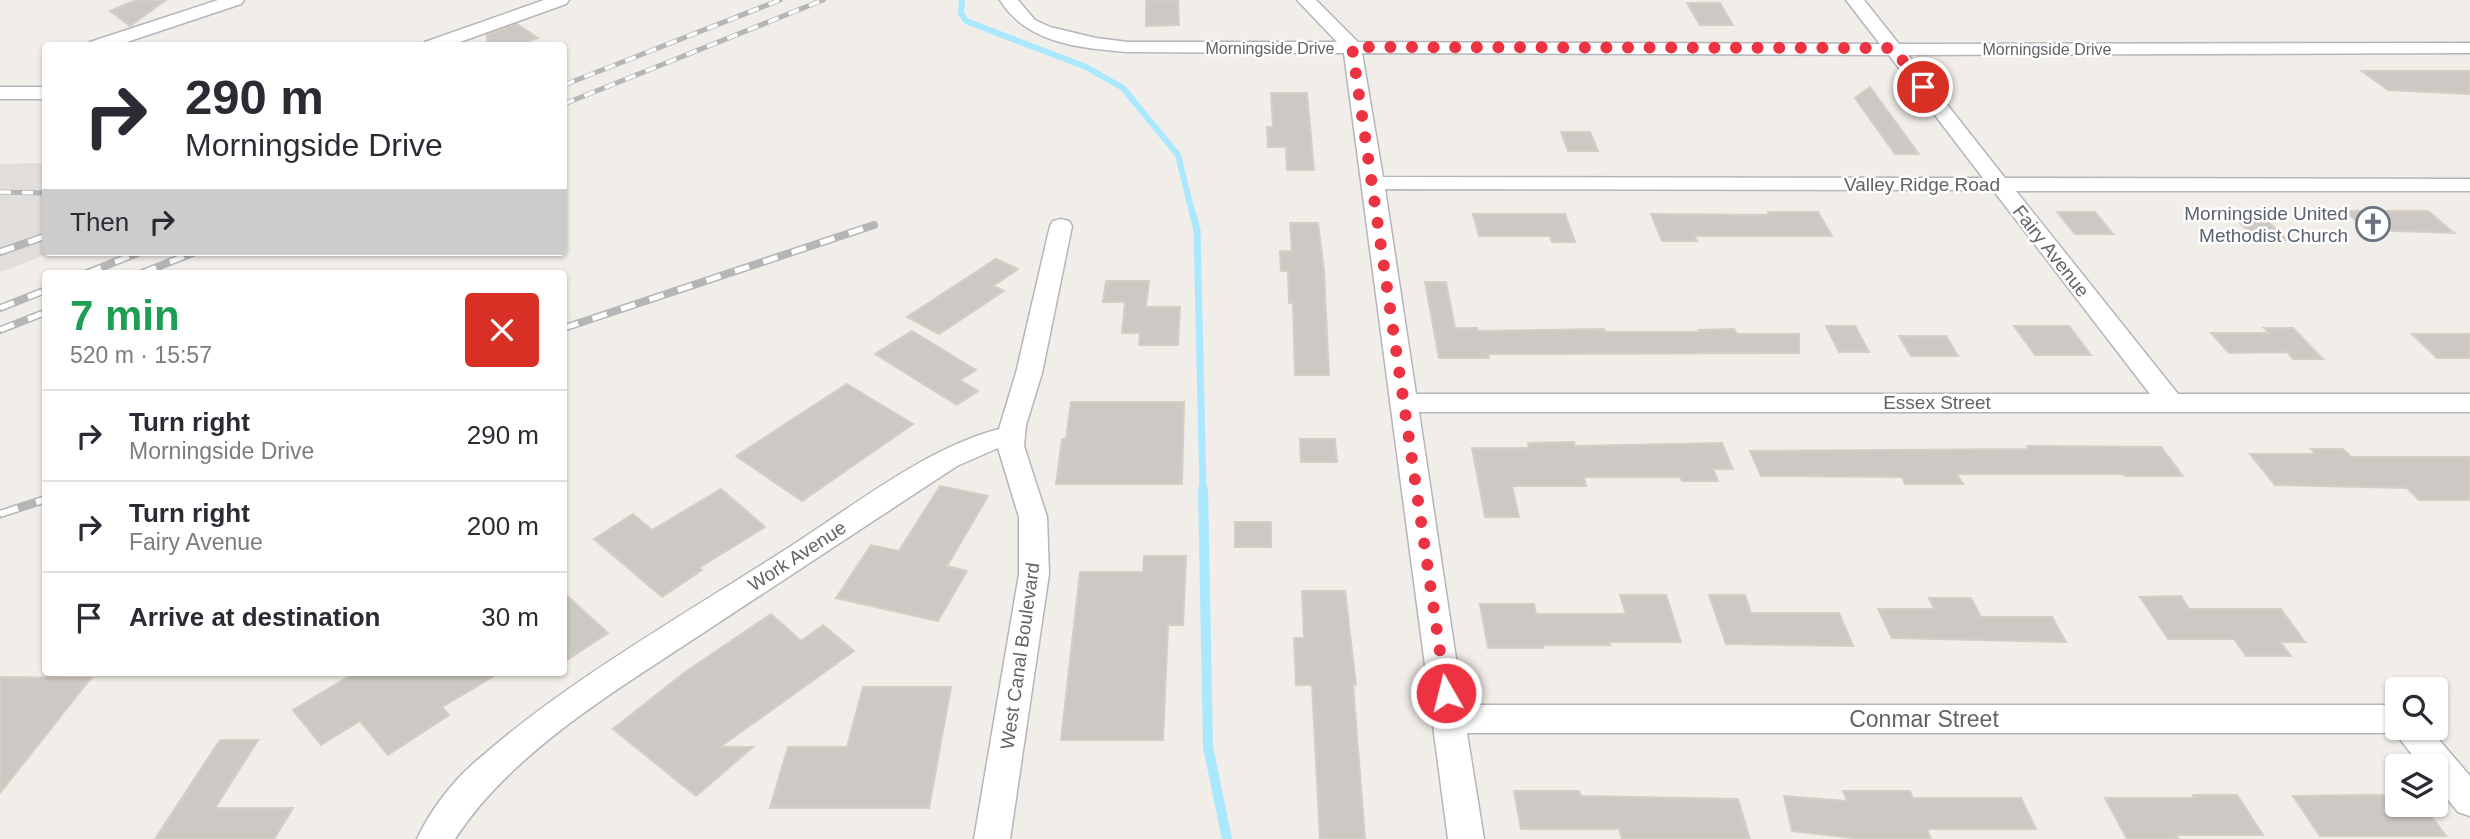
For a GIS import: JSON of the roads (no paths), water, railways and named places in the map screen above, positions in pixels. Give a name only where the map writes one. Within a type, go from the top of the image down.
[{"type":"street","points":[[108,42],[234,0]]},
{"type":"street","points":[[442,42],[560,0]]},
{"type":"street","name":"Morningside Drive","points":[[1009,0],[1021,19],[1033,26],[1098,45],[1160,48],[2470,48]]},
{"type":"street","points":[[1306,0],[1352,47],[1466,839]]},
{"type":"street","name":"Fairy Avenue","points":[[1855,0],[2170,402]]},
{"type":"street","points":[[8,93],[42,74]]},
{"type":"street","points":[[8,93],[42,93]]},
{"type":"street","name":"Valley Ridge Road","points":[[1373,183],[2470,185]]},
{"type":"street","points":[[1012,435],[1032,359],[1061,226]]},
{"type":"street","name":"Essex Street","points":[[1404,402],[2470,403]]},
{"type":"street","name":"Work Avenue","points":[[435,839],[461,800],[484,775],[535,732],[643,657],[947,459],[989,441],[1012,435]]},
{"type":"street","name":"West Canal Boulevard","points":[[992,839],[1034,574],[1033,517],[1011,446],[1012,435]]},
{"type":"street","name":"Conmar Street","points":[[1450,719],[2385,719]]},
{"type":"street","points":[[2419,740],[2470,802]]},
{"type":"waterway","points":[[962,0],[961,13],[966,21],[1086,67],[1123,88],[1178,155],[1193,216]]},
{"type":"waterway","points":[[1193,214],[1197,230],[1203,490]]},
{"type":"waterway","points":[[1203,489],[1208,747],[1227,839]]},
{"type":"railway","points":[[567,84],[780,0]]},
{"type":"railway","points":[[567,103],[823,0]]},
{"type":"railway","points":[[0,192],[42,193]]},
{"type":"railway","points":[[567,327],[874,225]]},
{"type":"railway","points":[[0,252],[42,237]]},
{"type":"railway","points":[[95,270],[130,256]]},
{"type":"railway","points":[[150,270],[185,256]]},
{"type":"railway","points":[[0,308],[42,292]]},
{"type":"railway","points":[[0,330],[42,314]]},
{"type":"railway","points":[[0,514],[42,500]]},
{"type":"place","name":"Morningside United Methodist Church","points":[[2373,224]]}]
